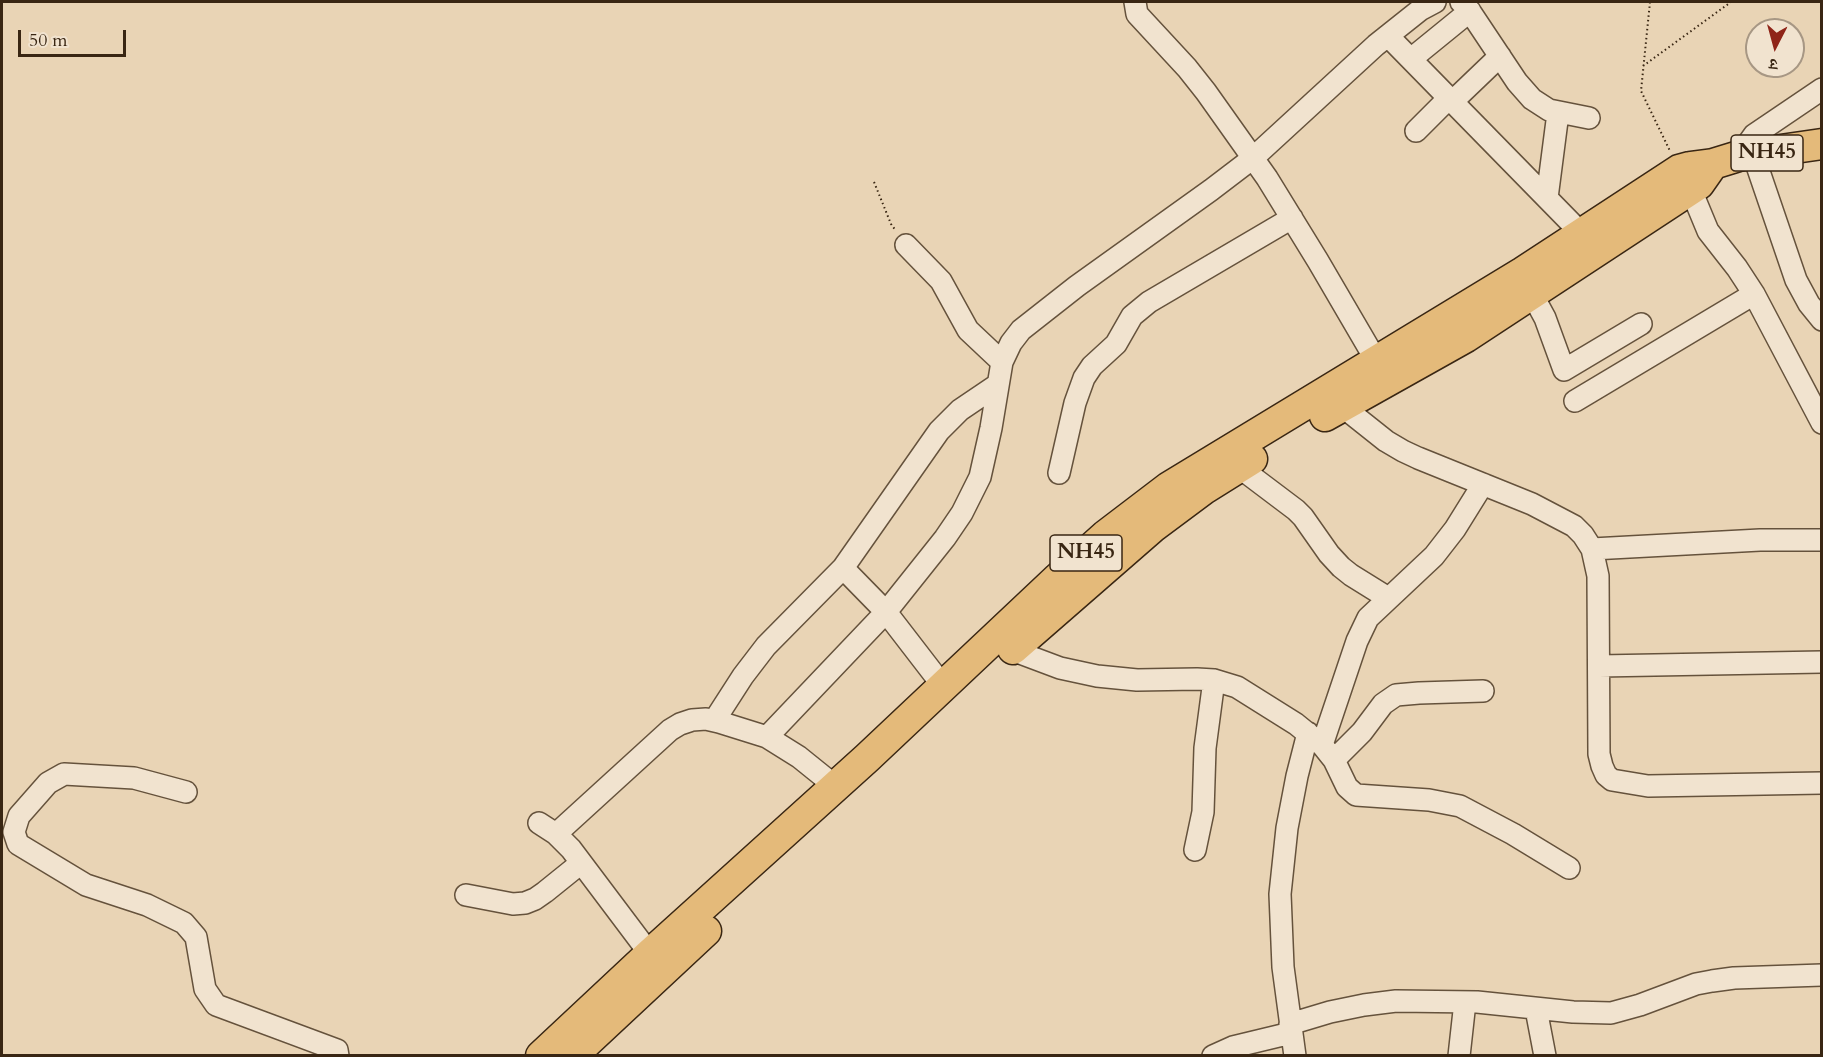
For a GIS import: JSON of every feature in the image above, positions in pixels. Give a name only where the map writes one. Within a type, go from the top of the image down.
[{"type":"highway","name":"NH45","points":[[572,1056],[1012,650],[1153,527],[1204,489],[1342,406],[1466,337],[1532,294],[1685,180],[1689,167],[1821,144]]},
{"type":"highway","name":"NH45","points":[[541,1056],[1058,578],[1137,510],[1169,486],[1377,362],[1582,234],[1685,180]]},
{"type":"street","points":[[1135,2],[1137,14],[1187,68],[1253,158],[1292,218],[1377,362]]},
{"type":"street","points":[[767,737],[886,612],[962,513],[980,477],[1002,362],[1021,330],[1040,313],[1253,158],[1388,36],[1420,10],[1434,2]]},
{"type":"street","points":[[1411,59],[1466,6],[1517,82],[1532,99],[1549,110],[1589,118]]},
{"type":"street","points":[[1388,36],[1582,234]]},
{"type":"street","points":[[1416,131],[1500,56]]},
{"type":"street","points":[[1821,89],[1754,135],[1735,158],[1796,280],[1821,320]]},
{"type":"street","points":[[1547,198],[1558,113]]},
{"type":"street","points":[[1685,180],[1708,231],[1754,294],[1821,423]]},
{"type":"street","points":[[1059,473],[1075,403],[1084,378],[1092,366],[1116,344],[1132,316],[1149,302],[1292,218]]},
{"type":"street","points":[[906,245],[941,281],[968,330],[1002,362]]},
{"type":"street","points":[[1532,294],[1545,318],[1564,370],[1638,319],[1657,351]]},
{"type":"street","points":[[1575,401],[1754,294]]},
{"type":"street","points":[[714,721],[743,676],[766,646],[843,568],[939,431],[960,410],[997,385]]},
{"type":"street","points":[[1342,406],[1386,441],[1403,451],[1532,504],[1574,526],[1583,535],[1592,549],[1596,562],[1600,596],[1599,754],[1606,775],[1612,780],[1648,786],[1821,783]]},
{"type":"street","points":[[1239,467],[1296,510],[1329,554],[1346,571],[1388,598]]},
{"type":"street","points":[[1295,1056],[1281,945],[1280,894],[1287,828],[1297,776],[1321,746],[1362,627],[1368,618],[1423,568],[1445,543],[1483,484]]},
{"type":"street","points":[[1592,549],[1760,540],[1821,540]]},
{"type":"street","points":[[843,568],[886,612],[943,686]]},
{"type":"street","points":[[1012,650],[1060,669],[1097,676],[1137,680],[1214,680],[1237,687],[1249,693],[1321,746],[1347,788],[1356,795],[1429,800],[1460,806],[1513,834],[1569,868]]},
{"type":"street","points":[[1599,666],[1821,662]]},
{"type":"street","points":[[1195,850],[1203,812],[1205,748],[1214,680]]},
{"type":"street","points":[[1321,746],[1362,732],[1383,704],[1396,695],[1483,691]]},
{"type":"street","points":[[650,954],[581,863],[547,828],[670,730],[692,720],[706,719],[767,737],[799,757],[835,786]]},
{"type":"street","points":[[186,792],[134,778],[64,774],[48,783],[19,816],[14,832],[18,844],[86,885],[147,905],[184,923],[195,937],[205,989],[216,1005],[337,1050],[338,1056]]},
{"type":"street","points":[[466,895],[513,904],[525,903],[545,892],[581,863]]},
{"type":"street","points":[[1213,1056],[1233,1047],[1365,1005],[1396,1001],[1465,1002],[1595,1014],[1640,1005],[1696,984],[1712,981],[1821,975]]},
{"type":"street","points":[[1460,1056],[1465,1002]]},
{"type":"street","points":[[1536,1009],[1545,1056]]},
{"type":"path","points":[[1650,2],[1641,91],[1685,180]]},
{"type":"path","points":[[1643,66],[1731,2]]},
{"type":"path","points":[[874,183],[891,224],[906,245]]}]
